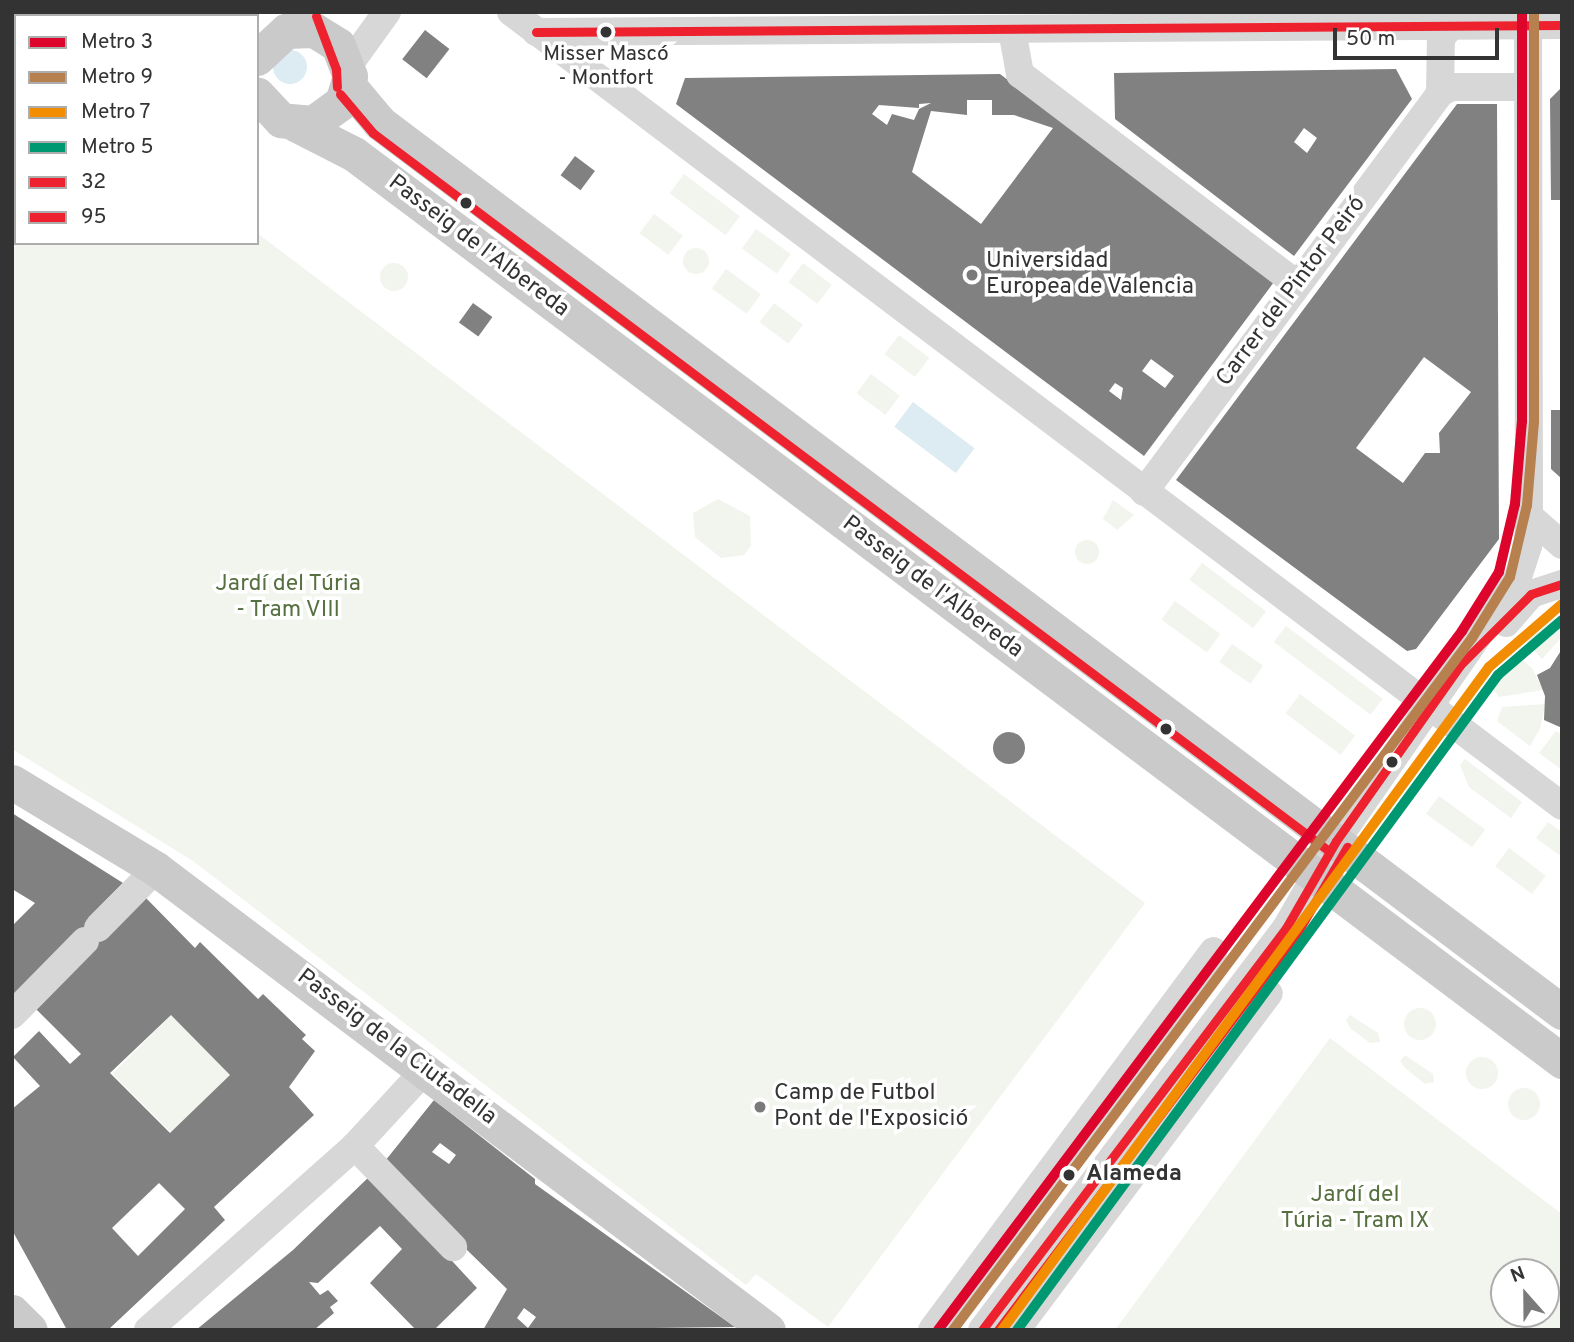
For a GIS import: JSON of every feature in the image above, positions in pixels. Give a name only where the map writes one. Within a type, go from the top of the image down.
[{"type":"main road","points":[[295,124],[330,116],[345,66],[327,12]]},
{"type":"main road","points":[[259,56],[274,38],[300,29],[345,66]]},
{"type":"main road","name":"Passeig de l'Albereda","points":[[345,66],[380,123],[1562,1012]]},
{"type":"main road","name":"Passeig de l'Albereda","points":[[259,99],[281,120],[295,124],[354,154],[1562,1061]]},
{"type":"main road","name":"Passeig de la Ciutadella","points":[[12,782],[156,869],[426,1069],[768,1330]]},
{"type":"main road","points":[[12,1312],[30,1330]]},
{"type":"street","points":[[345,66],[387,12]]},
{"type":"street","points":[[512,12],[1562,806]]},
{"type":"street","points":[[536,32],[1012,30],[1053,21],[1449,28],[1527,19],[1562,25]]},
{"type":"street","points":[[1016,1330],[1259,985],[1319,878],[1336,841],[1433,708],[1517,580],[1528,546],[1529,516],[1527,19]]},
{"type":"street","points":[[1449,28],[1441,38],[1440,93],[1452,87],[1527,87]]},
{"type":"street","points":[[1012,30],[1020,74],[1297,284]]},
{"type":"street","name":"Carrer del Pintor Peiró","points":[[1144,492],[1440,93]]},
{"type":"street","points":[[1529,516],[1562,545]]},
{"type":"street","points":[[1460,665],[1531,594],[1562,584]]},
{"type":"street","points":[[12,1015],[156,869]]},
{"type":"street","points":[[932,1330],[1213,951]]},
{"type":"street","points":[[982,1330],[1259,985]]},
{"type":"street","points":[[148,1330],[355,1146],[426,1069]]},
{"type":"street","points":[[355,1146],[453,1247]]},
{"type":"green space","name":"Jardí del Túria - Tram VIII","points":[[12,102],[14,245],[259,245],[259,235],[1145,903],[828,1327],[756,1274],[746,1285],[193,861],[12,749]]},
{"type":"green space","points":[[684,174],[740,216],[725,235],[670,193]]},
{"type":"green space","points":[[654,214],[683,236],[668,255],[640,233]]},
{"type":"green space","points":[[756,229],[791,254],[777,274],[742,248]]},
{"type":"green space","points":[[696,248],[705,252],[709,261],[705,270],[696,274],[687,270],[683,261],[687,252]]},
{"type":"green space","points":[[394,263],[404,267],[408,277],[404,287],[394,291],[384,287],[380,277],[384,267]]},
{"type":"green space","points":[[803,263],[832,285],[817,304],[789,282]]},
{"type":"green space","points":[[726,269],[761,294],[747,314],[712,288]]},
{"type":"green space","points":[[774,303],[803,325],[788,344],[760,322]]},
{"type":"green space","points":[[899,335],[929,358],[915,377],[885,354]]},
{"type":"green space","points":[[871,374],[900,396],[885,415],[857,393]]},
{"type":"green space","points":[[718,499],[750,516],[751,546],[744,555],[721,558],[695,537],[693,513]]},
{"type":"green space","points":[[1113,500],[1134,515],[1117,530],[1103,519]]},
{"type":"green space","points":[[1087,540],[1096,543],[1099,552],[1096,561],[1087,564],[1078,561],[1075,552],[1078,543]]},
{"type":"green space","points":[[1202,563],[1266,611],[1253,628],[1189,580]]},
{"type":"green space","points":[[1175,601],[1220,634],[1207,653],[1161,620]]},
{"type":"green space","points":[[1562,618],[1562,637],[1542,659],[1526,642],[1544,619]]},
{"type":"green space","points":[[1286,626],[1383,699],[1371,715],[1274,642]]},
{"type":"green space","points":[[1232,644],[1263,666],[1251,684],[1219,662]]},
{"type":"green space","points":[[1516,654],[1532,668],[1543,690],[1499,697],[1492,688]]},
{"type":"green space","points":[[1300,694],[1355,736],[1341,755],[1286,713]]},
{"type":"green space","points":[[1545,704],[1540,729],[1530,746],[1497,721],[1502,707]]},
{"type":"green space","points":[[1556,731],[1562,735],[1562,770],[1539,753]]},
{"type":"green space","points":[[1465,759],[1522,802],[1511,818],[1469,787],[1460,765]]},
{"type":"green space","points":[[1439,796],[1485,830],[1472,847],[1426,814]]},
{"type":"green space","points":[[1548,822],[1562,832],[1562,857],[1536,838]]},
{"type":"green space","points":[[1509,848],[1546,876],[1532,894],[1495,866]]},
{"type":"green space","points":[[1420,1008],[1431,1013],[1436,1024],[1431,1035],[1420,1040],[1409,1035],[1404,1024],[1409,1013]]},
{"type":"green space","points":[[171,1015],[230,1074],[172,1133],[112,1074]]},
{"type":"green space","points":[[1350,1015],[1378,1033],[1380,1042],[1370,1043],[1350,1028],[1346,1020]]},
{"type":"green space","name":"Jardí del Túria - Tram IX","points":[[1330,1038],[1562,1214],[1562,1330],[1115,1330]]},
{"type":"green space","points":[[1405,1055],[1433,1074],[1434,1082],[1425,1084],[1405,1068],[1400,1061]]},
{"type":"green space","points":[[1482,1057],[1493,1062],[1498,1073],[1493,1084],[1482,1089],[1471,1084],[1466,1073],[1471,1062]]},
{"type":"green space","points":[[1524,1088],[1535,1093],[1540,1104],[1535,1115],[1524,1120],[1513,1115],[1508,1104],[1513,1093]]},
{"type":"shaded area","points":[[290,50],[302,55],[307,67],[302,79],[290,84],[278,79],[273,67],[278,55]]},
{"type":"shaded area","points":[[913,402],[974,448],[956,473],[894,427]]},
{"type":"building","points":[[425,30],[449,49],[427,78],[402,59]]},
{"type":"building","points":[[1396,69],[1412,99],[1294,256],[1115,119],[1114,73]],"holes":[[[1304,128],[1317,138],[1307,153],[1294,142]]]},
{"type":"building","points":[[1000,74],[1274,282],[1144,456],[676,104],[685,78]],"holes":[[[967,100],[992,100],[992,115],[1014,115],[1053,128],[981,224],[912,172],[931,111],[967,115]],[[931,103],[919,109],[914,120],[892,114],[887,125],[872,114],[879,105],[919,108],[919,104]],[[1151,359],[1174,376],[1165,388],[1142,371]],[[1115,383],[1123,388],[1121,400],[1109,391]]]},
{"type":"building","points":[[1562,87],[1562,200],[1551,200],[1550,99]]},
{"type":"building","points":[[1457,104],[1497,104],[1499,539],[1416,649],[1407,651],[1176,480]],"holes":[[[1424,357],[1471,392],[1439,433],[1440,453],[1425,453],[1403,483],[1356,448]]]},
{"type":"building","points":[[575,156],[595,171],[581,190],[561,175]]},
{"type":"building","points":[[473,303],[492,317],[478,337],[459,322]]},
{"type":"building","points":[[1551,410],[1562,410],[1562,479],[1551,469]]},
{"type":"building","points":[[1562,649],[1562,728],[1544,720],[1545,696],[1537,675],[1550,668]]},
{"type":"building","points":[[1009,732],[1020,737],[1025,748],[1020,759],[1009,764],[998,759],[993,748],[998,737]]},
{"type":"building","points":[[12,813],[123,883],[88,918],[146,898],[195,948],[200,942],[258,999],[263,994],[306,1035],[302,1039],[315,1051],[289,1087],[314,1115],[214,1207],[225,1220],[108,1330],[67,1330],[12,1230],[12,1109],[40,1086],[13,1057],[39,1031],[70,1064],[81,1054],[35,1008],[12,996],[12,926],[35,903],[12,889]],"holes":[[[171,1015],[230,1075],[170,1133],[110,1073]],[[159,1183],[185,1209],[138,1256],[112,1228]]]},
{"type":"building","points":[[434,1100],[535,1179],[535,1184],[735,1327],[483,1330],[507,1289],[381,1166]],"holes":[[[440,1143],[456,1155],[449,1164],[432,1152]],[[524,1308],[536,1317],[528,1328],[517,1318]]]},
{"type":"building","points":[[372,1174],[477,1288],[434,1330],[416,1330],[370,1283],[402,1249],[380,1226],[318,1283],[309,1282],[320,1295],[328,1290],[338,1301],[330,1307],[334,1313],[314,1330],[196,1330],[293,1250]]},
{"type":"metro line","name":"3","points":[[938,1330],[1462,631],[1499,572],[1515,504],[1522,421],[1522,12]]},
{"type":"metro line","name":"9","points":[[953,1330],[1472,638],[1510,577],[1527,505],[1534,422],[1534,12]]},
{"type":"metro line","name":"7","points":[[1002,1330],[1489,667],[1562,604]]},
{"type":"metro line","name":"5","points":[[1017,1330],[1498,675],[1562,620]]},
{"type":"transit line","name":"95","points":[[316,16],[336,69],[337,87]]},
{"type":"transit line","name":"32","points":[[536,32],[1562,25]]},
{"type":"transit line","name":"95","points":[[340,94],[373,133],[1329,851]]},
{"type":"transit line","name":"32","points":[[982,1330],[1286,928],[1336,841],[1460,665],[1531,594],[1562,584]]},
{"type":"transit line","name":"95","points":[[998,1330],[1296,935],[1347,847]]},
{"type":"place","name":"Misser Mascó - Montfort","points":[[606,32]]},
{"type":"place","name":"Universidad Europea de Valencia","points":[[972,275]]},
{"type":"place","name":"Camp de Futbol Pont de l'Exposició","points":[[760,1107]]},
{"type":"place","name":"Alameda","points":[[1069,1175]]}]
